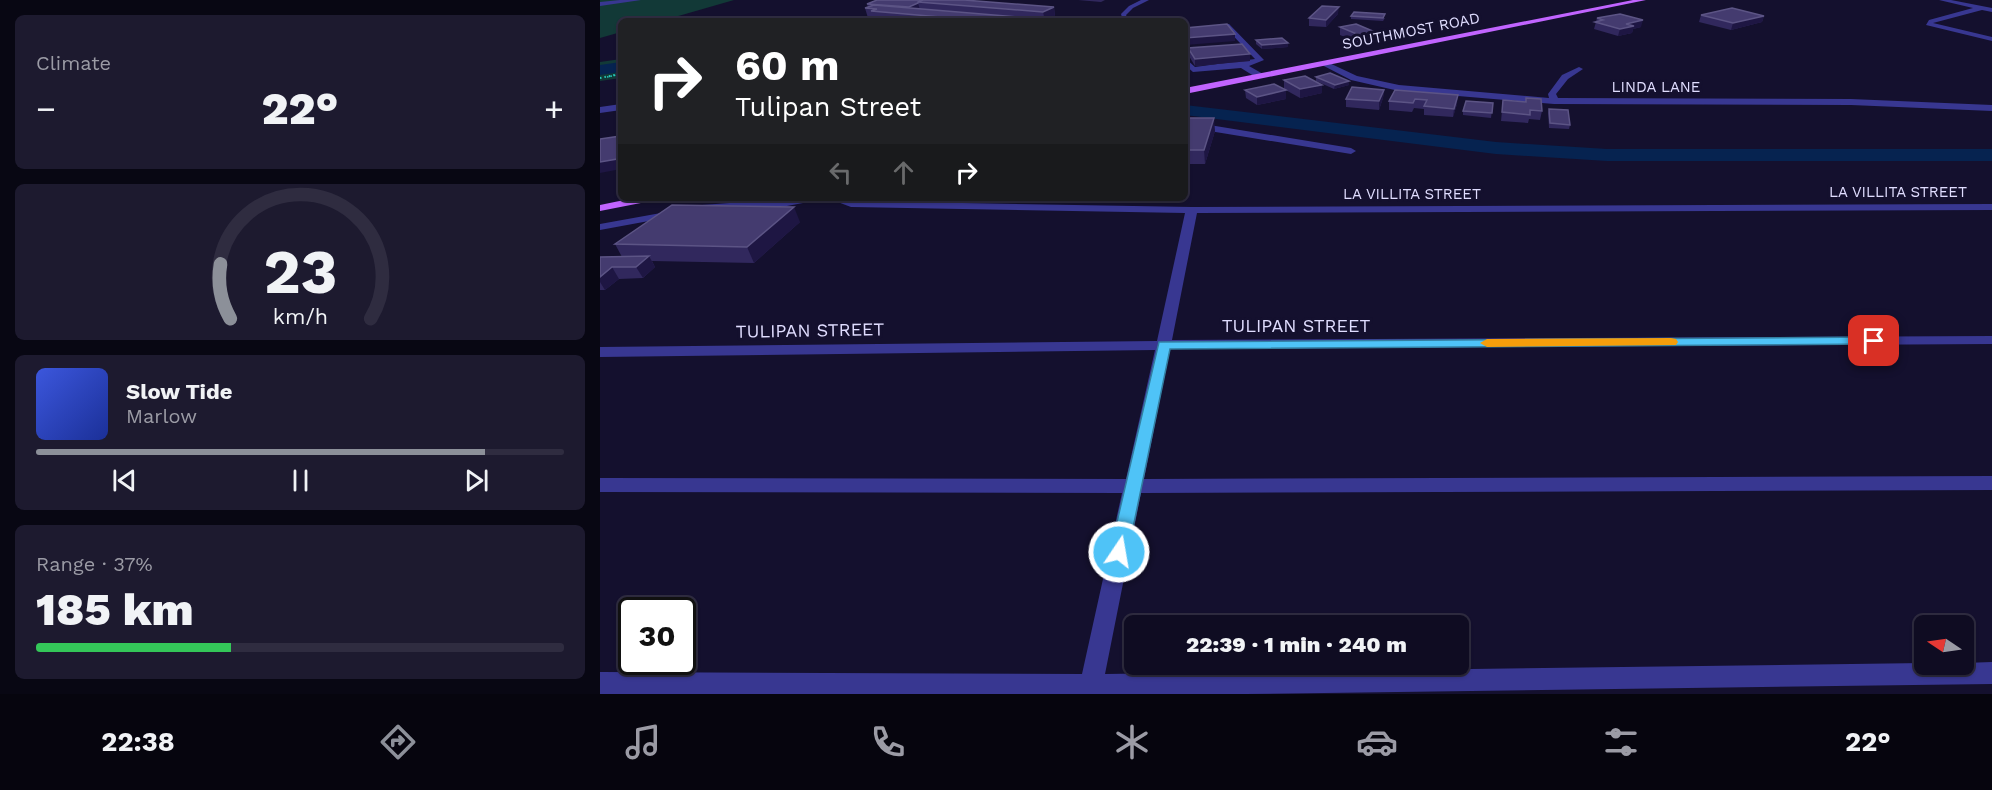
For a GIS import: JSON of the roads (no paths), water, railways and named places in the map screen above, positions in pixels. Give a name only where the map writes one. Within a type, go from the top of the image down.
[{"type":"main road","name":"SOUTHMOST ROAD","points":[[1188,90],[1643,0]]},
{"type":"main road","points":[[600,208],[637,201]]},
{"type":"street","points":[[600,4],[638,0]]},
{"type":"street","points":[[1124,18],[1125,11],[1146,0]]},
{"type":"street","points":[[1836,0],[1845,2]]},
{"type":"street","points":[[1942,0],[1992,10]]},
{"type":"street","points":[[1982,8],[1931,21],[1928,24],[1992,39]]},
{"type":"street","points":[[1188,30],[1227,25],[1243,47],[1260,60],[1193,70],[1188,64]]},
{"type":"street","name":"LINDA LANE","points":[[1325,63],[1354,78],[1399,88],[1554,100],[1851,102],[1992,108]]},
{"type":"street","points":[[1242,64],[1260,76]]},
{"type":"street","points":[[1554,100],[1552,94],[1565,77],[1578,69]]},
{"type":"street","points":[[600,110],[618,107]]},
{"type":"street","points":[[1188,124],[1352,151]]},
{"type":"street","points":[[601,228],[688,211],[798,201]]},
{"type":"street","name":"LA VILLITA STREET","points":[[842,201],[851,204],[1192,210],[1992,207]]},
{"type":"street","points":[[601,228],[614,206]]},
{"type":"street","points":[[1090,689],[1192,210]]},
{"type":"street","name":"TULIPAN STREET","points":[[600,352],[1164,345],[1992,340]]},
{"type":"street","points":[[600,485],[1992,483]]},
{"type":"street","points":[[600,683],[1090,689],[1992,673]]},
{"type":"waterway","points":[[600,70],[618,67]]},
{"type":"waterway","points":[[1188,110],[1496,148],[1607,155],[1992,155]]}]
